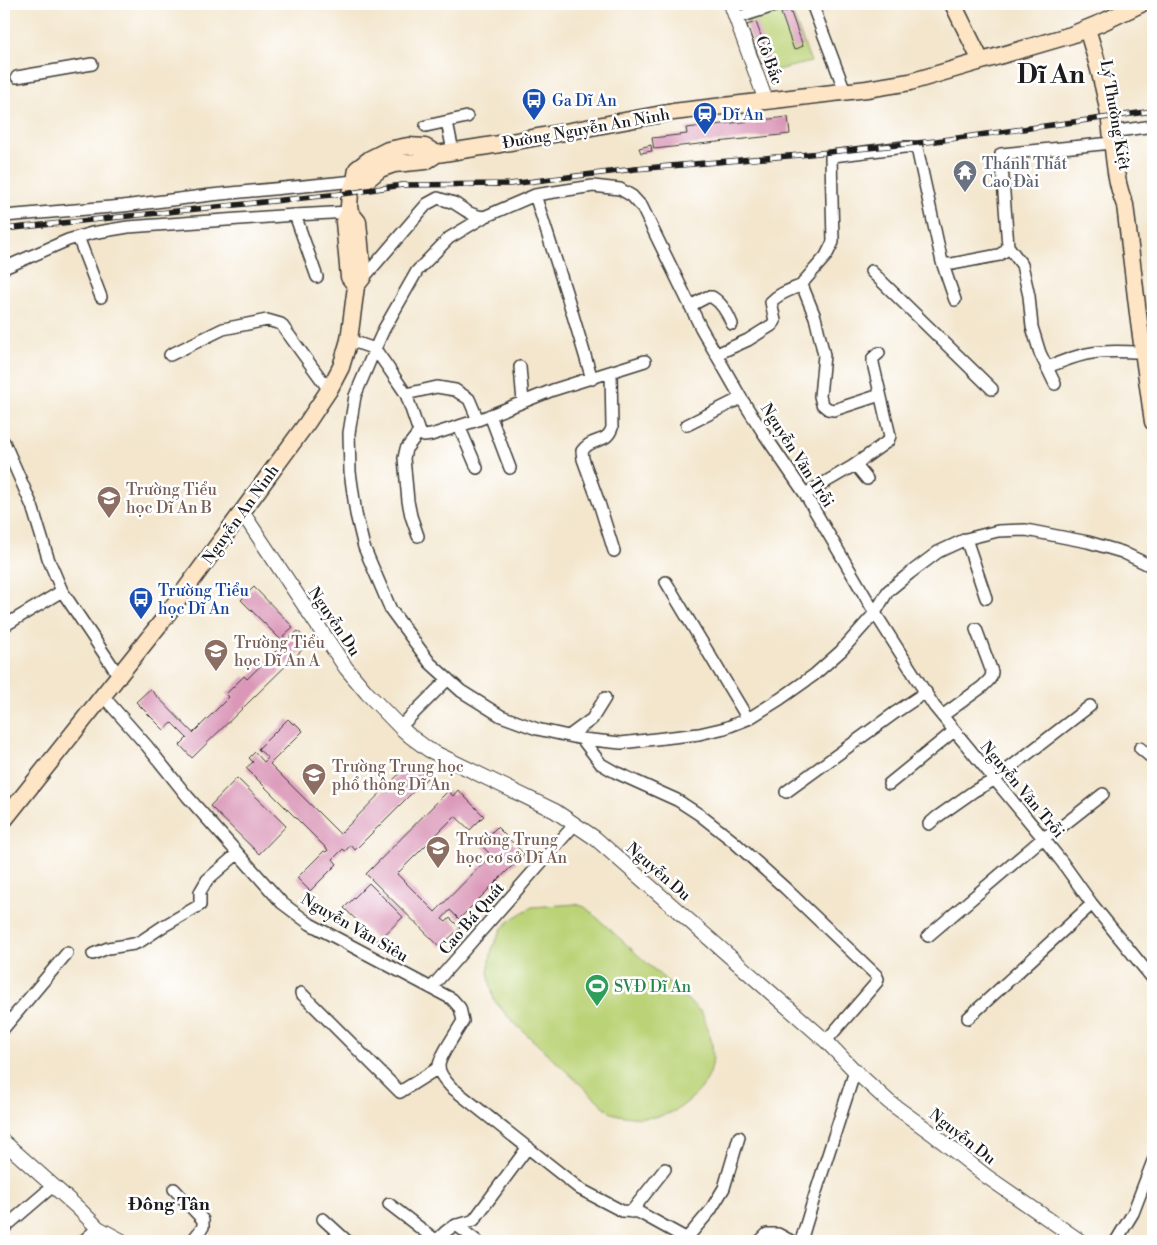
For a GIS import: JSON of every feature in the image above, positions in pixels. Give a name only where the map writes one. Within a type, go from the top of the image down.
[{"type":"main road","points":[[953,4],[981,61]]},
{"type":"main road","name":"Đường Nguyễn An Ninh","points":[[349,340],[356,286],[349,277],[344,222],[350,212],[350,193],[357,169],[370,158],[388,150],[408,146],[425,146],[437,154],[672,112],[867,89],[910,82],[1057,40],[1141,4]]},
{"type":"main road","name":"Lý Thường Kiệt","points":[[1091,27],[1105,54],[1112,83],[1114,135],[1120,193],[1125,205],[1153,422]]},
{"type":"main road","name":"Nguyễn An Ninh","points":[[4,820],[163,620],[307,423],[329,390],[341,367],[349,340]]},
{"type":"street","name":"Cô Bắc","points":[[731,4],[766,101]]},
{"type":"street","points":[[736,18],[780,4]]},
{"type":"street","points":[[812,4],[845,91]]},
{"type":"street","points":[[17,77],[92,64]]},
{"type":"street","points":[[426,126],[467,117]]},
{"type":"street","points":[[447,122],[453,151]]},
{"type":"street","points":[[1055,384],[1040,353],[1032,327],[1029,296],[1022,265],[1008,246],[1001,154],[1114,135],[1153,126]]},
{"type":"street","points":[[717,354],[748,340],[772,325],[775,321],[771,302],[781,294],[802,285],[826,256],[833,242],[831,158],[833,156],[917,148],[942,262],[955,300]]},
{"type":"street","points":[[4,216],[123,206],[211,195],[355,181]]},
{"type":"street","name":"Nguyễn Văn Trỗi","points":[[1153,567],[1122,552],[1026,530],[998,531],[966,539],[938,552],[888,591],[876,613],[841,651],[814,675],[748,719],[725,728],[672,738],[621,742],[582,739],[537,729],[501,716],[461,691],[430,663],[391,610],[364,547],[356,514],[350,472],[349,433],[355,396],[375,349],[417,271],[449,238],[484,217],[535,195],[593,186],[620,189],[632,196],[642,207],[690,306],[741,398],[805,494],[876,613],[934,706],[1043,838],[1092,904],[1153,979]]},
{"type":"street","points":[[535,195],[592,378]]},
{"type":"street","points":[[356,286],[402,231],[428,204],[438,198],[453,203],[476,217],[484,217]]},
{"type":"street","points":[[4,268],[68,240],[92,233],[128,227],[350,212]]},
{"type":"street","points":[[294,215],[318,277]]},
{"type":"street","points":[[78,237],[101,297]]},
{"type":"street","points":[[942,262],[952,264],[999,254],[1005,251],[1008,246]]},
{"type":"street","points":[[872,271],[992,390]]},
{"type":"street","points":[[802,285],[816,317],[824,354],[820,396],[822,404],[828,409],[834,410],[880,395]]},
{"type":"street","points":[[690,306],[706,297],[712,297],[723,307],[732,324]]},
{"type":"street","points":[[170,355],[223,329],[267,320],[281,324],[329,390]]},
{"type":"street","points":[[349,340],[375,349],[406,394],[419,432],[424,436],[431,436],[478,420],[554,390],[644,361]]},
{"type":"street","points":[[1047,367],[1093,352],[1143,352]]},
{"type":"street","points":[[805,494],[853,466],[888,440],[890,436],[873,358],[879,353]]},
{"type":"street","points":[[520,367],[523,402]]},
{"type":"street","points":[[611,372],[612,428],[605,438],[588,445],[582,451],[614,551]]},
{"type":"street","points":[[406,394],[437,387],[455,390],[469,399],[478,420]]},
{"type":"street","points":[[687,426],[741,398]]},
{"type":"street","points":[[490,415],[510,468]]},
{"type":"street","points":[[459,426],[477,468]]},
{"type":"street","points":[[418,536],[408,500],[404,458],[406,449],[419,432]]},
{"type":"street","points":[[4,442],[32,506],[48,558],[62,591],[119,676]]},
{"type":"street","points":[[853,466],[858,468],[867,479]]},
{"type":"street","name":"Nguyễn Du","points":[[242,512],[346,668],[367,693],[410,736],[429,750],[555,811],[594,838],[826,1041],[889,1102],[986,1176],[1080,1241]]},
{"type":"street","points":[[966,539],[986,598]]},
{"type":"street","points":[[666,582],[748,719]]},
{"type":"street","points":[[4,626],[62,591]]},
{"type":"street","points":[[942,716],[982,687],[991,677],[992,672],[976,629]]},
{"type":"street","points":[[400,727],[448,679]]},
{"type":"street","points":[[786,792],[926,692]]},
{"type":"street","name":"Nguyễn Văn Siêu","points":[[103,696],[237,854],[282,903],[310,924],[452,999],[460,1008],[463,1021],[441,1059],[439,1066]]},
{"type":"street","points":[[570,736],[592,719],[605,698]]},
{"type":"street","points":[[929,824],[974,791],[994,780],[1090,706]]},
{"type":"street","points":[[889,784],[954,731]]},
{"type":"street","points":[[582,739],[601,764],[677,800],[733,841],[785,888],[876,976],[877,982],[826,1041]]},
{"type":"street","points":[[1140,748],[1153,760]]},
{"type":"street","points":[[928,936],[1043,838],[1062,827],[1103,794]]},
{"type":"street","name":"Cao Bá Quát","points":[[431,988],[575,824]]},
{"type":"street","points":[[93,954],[108,948],[141,941],[200,905],[200,892],[207,880],[237,854]]},
{"type":"street","points":[[968,1018],[1092,904]]},
{"type":"street","points":[[4,1028],[67,953]]},
{"type":"street","points":[[301,993],[400,1092],[439,1066],[442,1076],[450,1087],[580,1189],[622,1211],[638,1212],[689,1240],[724,1188],[739,1137]]},
{"type":"street","points":[[800,1241],[856,1071]]},
{"type":"street","points":[[4,1142],[98,1228],[122,1241]]},
{"type":"street","points":[[389,1204],[436,1241],[450,1228],[469,1223],[479,1215],[528,1147]]},
{"type":"street","points":[[1116,1241],[1133,1213],[1153,1161]]},
{"type":"street","points":[[631,1212],[665,1169]]},
{"type":"street","points":[[4,1228],[53,1186]]},
{"type":"street","points":[[174,1189],[203,1220],[203,1227],[192,1241]]},
{"type":"street","points":[[323,1219],[347,1241]]},
{"type":"street","points":[[456,1225],[477,1241]]},
{"type":"street","points":[[82,1241],[98,1228]]},
{"type":"street","points":[[760,1241],[767,1234],[778,1234],[791,1241]]},
{"type":"green space","points":[[790,7],[811,62],[764,73],[746,21]]},
{"type":"green space","name":"SVĐ Dĩ An","points":[[576,904],[585,907],[702,1013],[712,1045],[713,1058],[711,1070],[705,1083],[696,1094],[671,1113],[646,1118],[611,1113],[508,1017],[494,1000],[488,973],[492,949],[502,928],[513,918],[532,907]]},
{"type":"building","points":[[790,10],[803,46],[794,50],[781,13]]},
{"type":"building","points":[[756,22],[770,61],[761,64],[747,25]]},
{"type":"building","points":[[788,117],[790,134],[654,149],[652,138],[687,134],[686,128]]},
{"type":"building","points":[[651,145],[652,151],[641,153],[639,148]]},
{"type":"building","points":[[254,587],[293,627],[283,636],[287,640],[298,631],[309,643],[192,758],[180,745],[187,738],[172,723],[164,730],[136,702],[150,689],[193,733],[229,697],[226,694],[244,676],[247,679],[284,643],[241,600]]},
{"type":"building","points":[[288,719],[303,731],[270,764],[340,834],[411,762],[427,778],[355,850],[351,845],[345,851],[343,849],[333,859],[337,864],[310,891],[297,878],[324,851],[328,850],[246,768],[253,762],[249,758],[255,752],[264,762],[268,758],[258,749]]},
{"type":"building","points":[[237,778],[286,826],[259,854],[210,806]]},
{"type":"building","points":[[458,790],[484,816],[470,830],[455,816],[397,874],[435,912],[491,855],[480,844],[497,827],[524,854],[459,919],[450,910],[442,919],[446,922],[450,918],[460,928],[440,947],[366,874],[448,791],[453,796]]},
{"type":"building","points":[[369,883],[403,917],[378,941],[344,908]]},
{"type":"railway","points":[[4,229],[350,193],[402,185],[510,184],[635,169],[800,155],[936,141],[1153,111]]},
{"type":"place","name":"Ga Dĩ An","points":[[534,121]]},
{"type":"place","name":"Dĩ An","points":[[705,135]]},
{"type":"place","name":"Thánh Thất Cao Đài","points":[[965,193]]},
{"type":"place","name":"Trường Tiểu học Dĩ An B","points":[[109,519]]},
{"type":"place","name":"Trường Tiểu học Dĩ An","points":[[141,620]]},
{"type":"place","name":"Trường Tiểu học Dĩ An A","points":[[216,672]]},
{"type":"place","name":"Trường Trung học phổ thông Dĩ An","points":[[314,796]]},
{"type":"place","name":"Trường Trung học cơ sở Dĩ An","points":[[438,869]]},
{"type":"place","name":"SVĐ Dĩ An","points":[[597,1007]]},
{"type":"district","name":"Dĩ An","points":[[1051,74]]},
{"type":"district","name":"Đông Tân","points":[[169,1204]]}]
